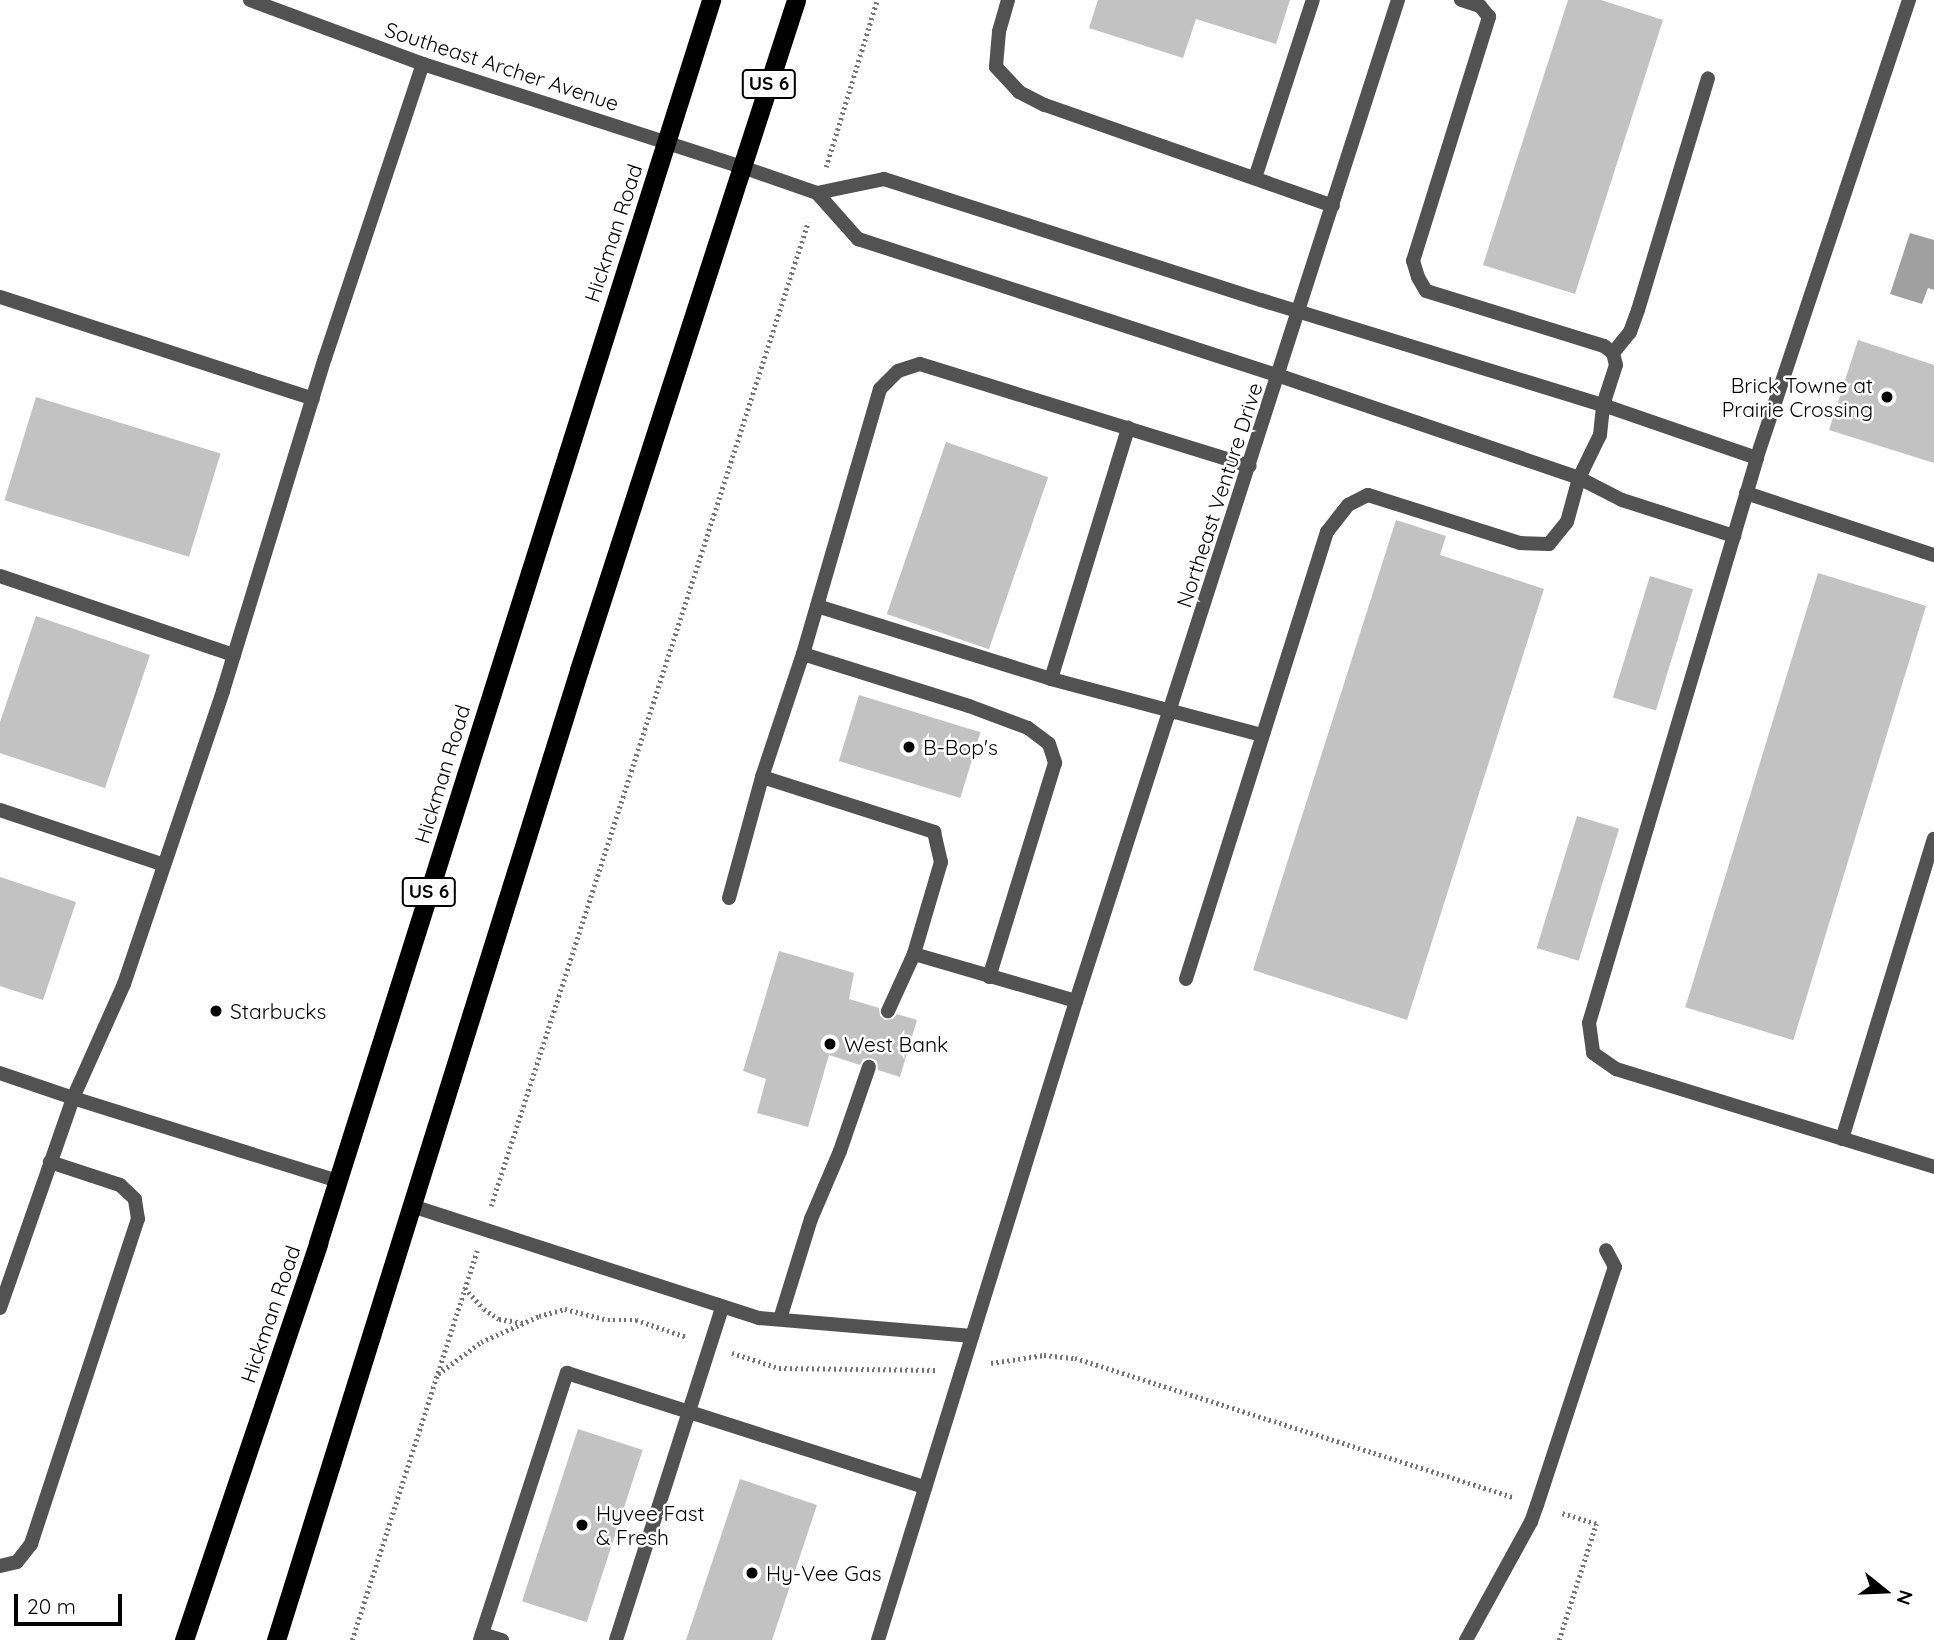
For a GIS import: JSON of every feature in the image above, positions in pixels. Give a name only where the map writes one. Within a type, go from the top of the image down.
[{"type":"highway","name":"Hickman Road","points":[[184,1640],[338,1181],[711,0]]},
{"type":"highway","name":"US 6","points":[[276,1640],[579,670],[796,0]]},
{"type":"street","name":"Southeast Archer Avenue","points":[[250,0],[423,64],[667,142],[817,194]]},
{"type":"street","points":[[1008,0],[999,32],[996,67],[1020,92],[1045,105],[1333,205]]},
{"type":"street","points":[[1255,178],[1313,0]]},
{"type":"street","name":"Northeast Venture Drive","points":[[878,1640],[1076,1002],[1280,376],[1398,0]]},
{"type":"street","points":[[1186,979],[1327,532],[1348,505],[1368,495],[1520,543],[1549,544],[1567,522],[1579,478],[1600,435],[1603,405],[1616,365],[1613,353],[1604,346],[1426,291],[1418,277],[1413,261],[1489,17],[1480,6],[1461,0]]},
{"type":"street","points":[[1909,0],[1746,493],[1589,1023],[1593,1053],[1616,1069],[1934,1167]]},
{"type":"street","points":[[0,1308],[73,1098],[124,985],[234,655],[313,399],[423,64]]},
{"type":"street","points":[[1613,353],[1630,331],[1638,310],[1708,78]]},
{"type":"street","points":[[1734,536],[1622,500],[1579,478],[1280,376],[858,239],[817,194],[884,179],[1300,312],[1603,405],[1757,458]]},
{"type":"street","points":[[0,297],[313,399]]},
{"type":"street","points":[[729,898],[762,777],[803,654],[880,388],[898,371],[919,364],[1250,466]]},
{"type":"street","points":[[1051,679],[1128,428]]},
{"type":"street","points":[[1746,493],[1934,555]]},
{"type":"street","points":[[0,576],[234,655]]},
{"type":"street","points":[[817,606],[1051,679],[1262,735]]},
{"type":"street","points":[[803,654],[1028,728],[1049,744],[1055,763],[989,977]]},
{"type":"street","points":[[762,777],[934,832],[941,862],[914,954],[888,1011]]},
{"type":"street","points":[[0,810],[164,865]]},
{"type":"street","points":[[1842,1139],[1934,839]]},
{"type":"street","points":[[914,954],[1076,1002]]},
{"type":"street","points":[[780,1319],[811,1219],[840,1151],[869,1067]]},
{"type":"street","points":[[0,1073],[338,1181]]},
{"type":"street","points":[[0,1566],[17,1562],[31,1544],[138,1219],[135,1199],[120,1185],[50,1162]]},
{"type":"street","points":[[412,1206],[759,1318],[972,1336]]},
{"type":"street","points":[[1466,1640],[1531,1522],[1615,1266],[1605,1250]]},
{"type":"street","points":[[616,1640],[722,1308]]},
{"type":"street","points":[[502,1640],[481,1637],[567,1373],[925,1488]]},
{"type":"path","points":[[352,1640],[877,0]]},
{"type":"path","points":[[465,1288],[484,1309],[499,1319],[525,1324]]},
{"type":"path","points":[[437,1374],[481,1342],[565,1309],[608,1320],[636,1320],[779,1368],[874,1370],[963,1366],[1044,1355],[1076,1358],[1596,1524],[1559,1640]]},
{"type":"shaded area","points":[[1910,233],[1934,240],[1934,290],[1928,288],[1922,304],[1890,294]]},
{"type":"building","points":[[1098,0],[1290,0],[1276,44],[1196,19],[1183,58],[1089,28]]},
{"type":"building","points":[[1568,0],[1601,0],[1663,20],[1575,294],[1483,265]]},
{"type":"building","name":"Brick Towne at Prairie Crossing","points":[[1858,340],[1934,365],[1934,463],[1829,430]]},
{"type":"building","points":[[36,397],[221,453],[189,557],[4,500]]},
{"type":"building","points":[[946,442],[1048,477],[989,649],[887,614]]},
{"type":"building","points":[[1396,520],[1446,536],[1440,555],[1544,589],[1407,1020],[1253,970]]},
{"type":"building","points":[[1818,573],[1926,606],[1793,1040],[1685,1007]]},
{"type":"building","points":[[1650,576],[1693,589],[1656,711],[1613,697]]},
{"type":"building","points":[[36,616],[150,655],[105,788],[0,753],[0,722]]},
{"type":"building","name":"B-Bop's","points":[[859,695],[980,732],[960,798],[839,761]]},
{"type":"building","points":[[1577,816],[1619,829],[1579,961],[1537,948]]},
{"type":"building","points":[[0,877],[76,902],[43,1000],[0,986]]},
{"type":"building","name":"West Bank","points":[[779,951],[854,973],[849,999],[879,1008],[880,1016],[885,1020],[893,1019],[897,1014],[917,1020],[900,1077],[878,1070],[877,1061],[871,1058],[863,1059],[860,1065],[829,1055],[808,1127],[757,1113],[766,1079],[743,1071]]},
{"type":"building","name":"Hyvee Fast & Fresh","points":[[578,1429],[643,1450],[587,1622],[522,1601]]},
{"type":"building","name":"Hy-Vee Gas","points":[[740,1479],[817,1505],[772,1640],[686,1640]]},
{"type":"place","name":"Brick Towne at Prairie Crossing","points":[[1887,397]]},
{"type":"place","name":"B-Bop's","points":[[909,747]]},
{"type":"place","name":"Starbucks","points":[[216,1011]]},
{"type":"place","name":"West Bank","points":[[830,1044]]},
{"type":"place","name":"Hyvee Fast & Fresh","points":[[582,1525]]},
{"type":"place","name":"Hy-Vee Gas","points":[[752,1573]]}]
